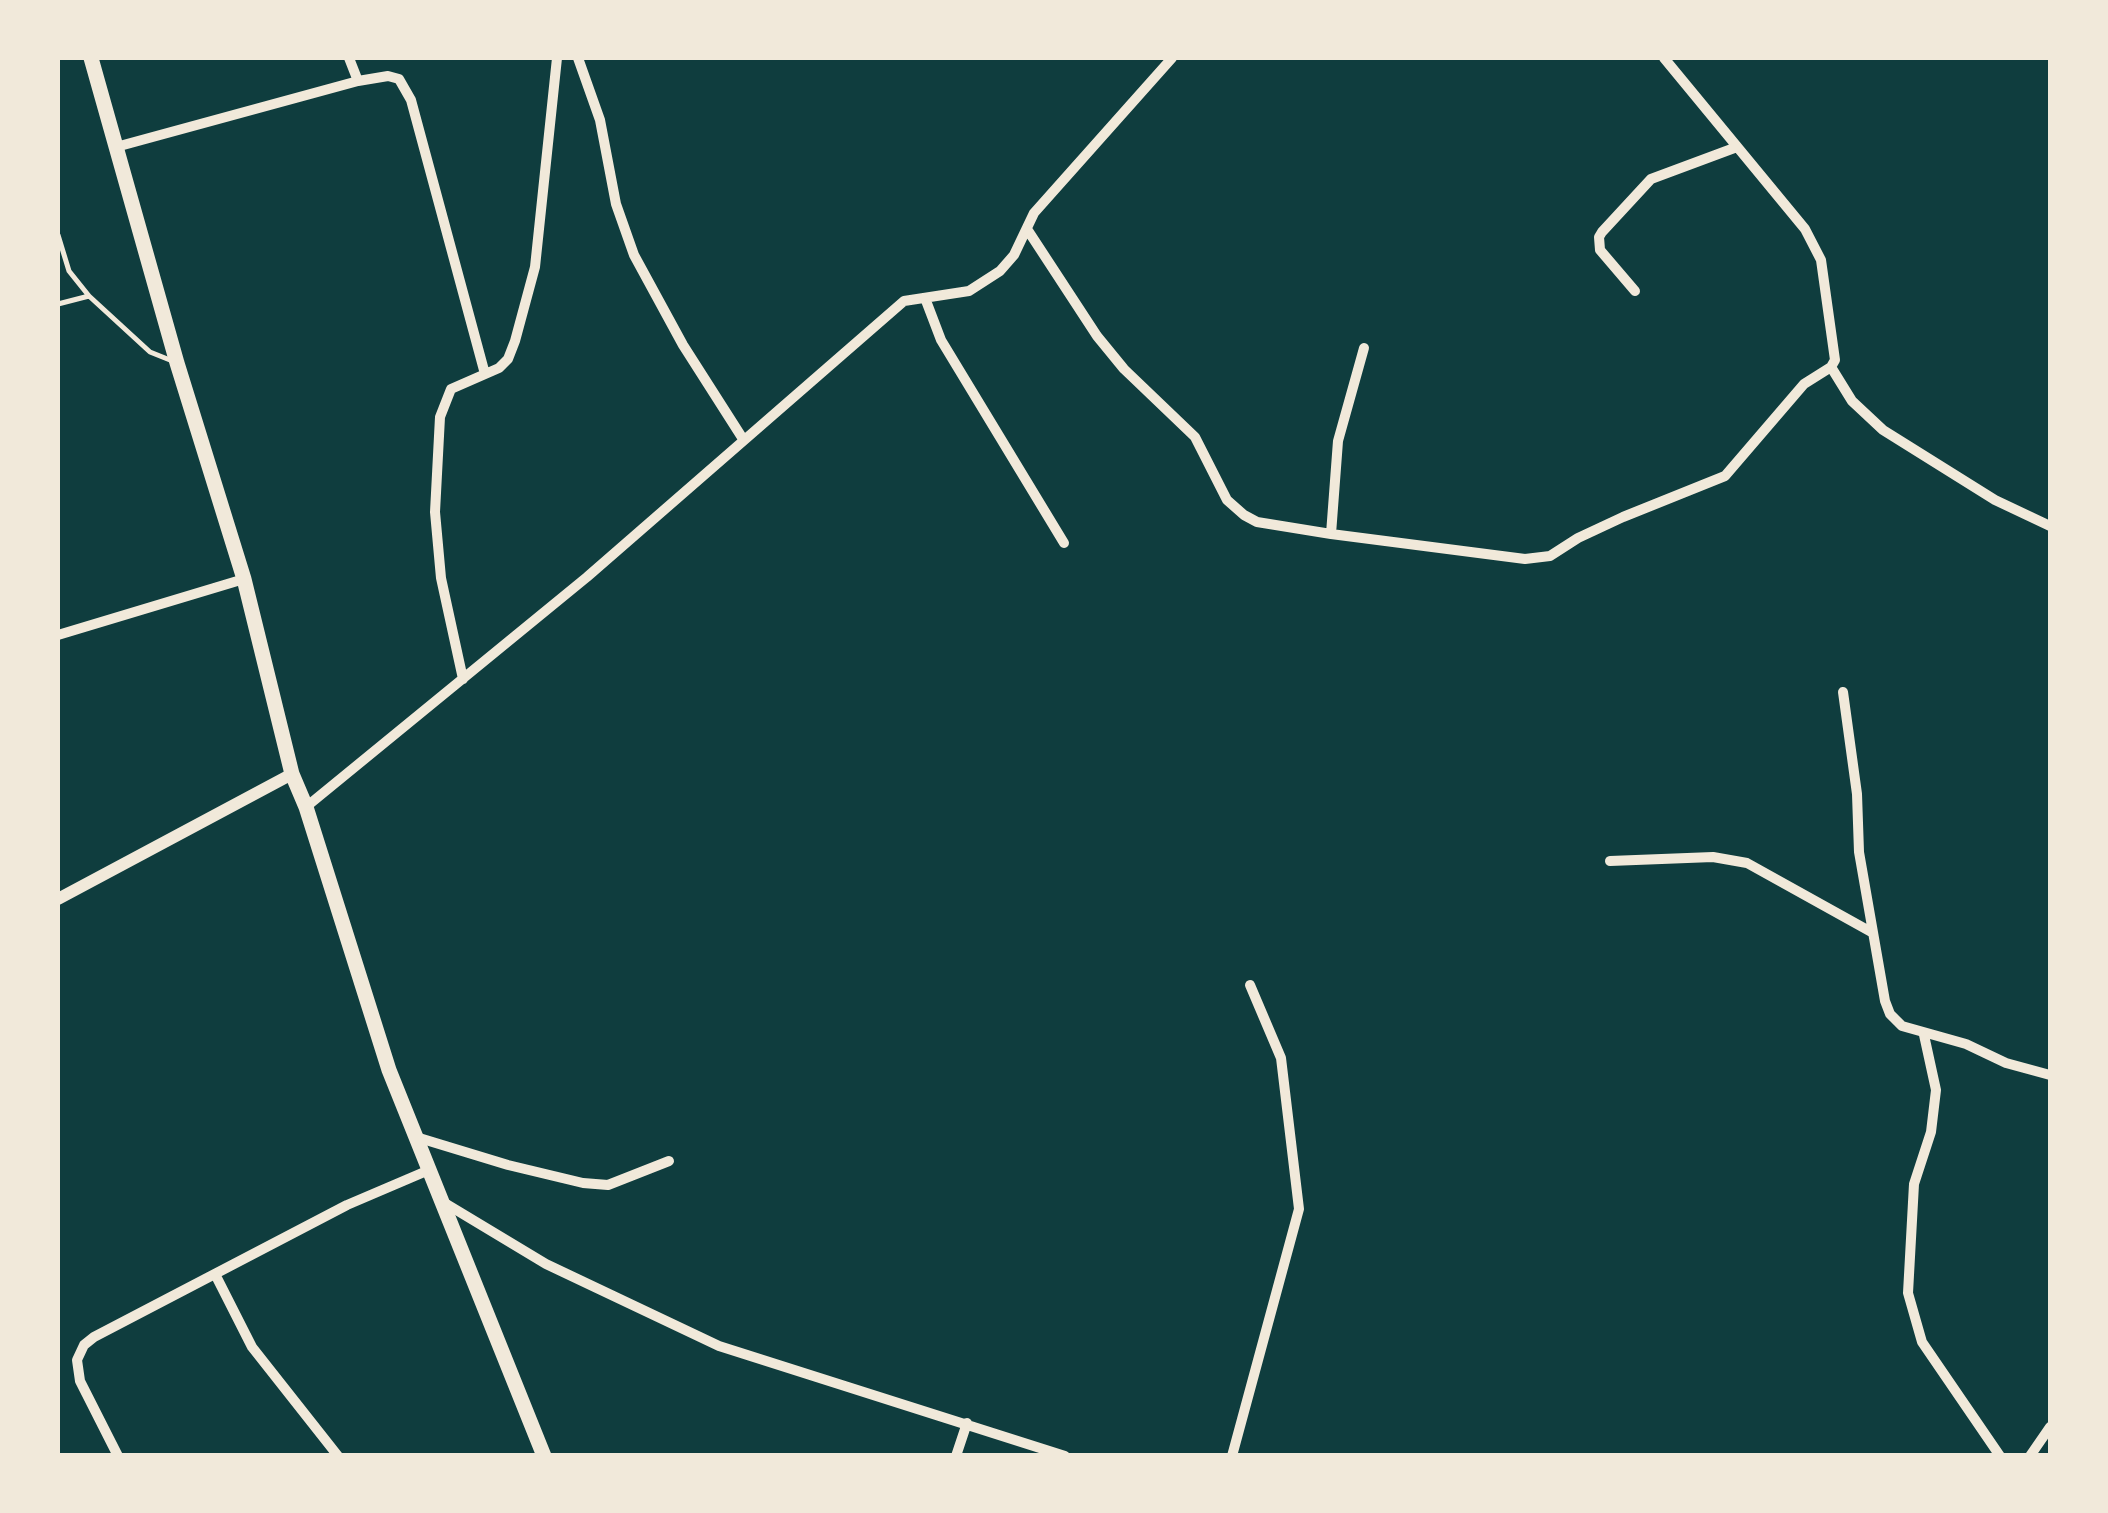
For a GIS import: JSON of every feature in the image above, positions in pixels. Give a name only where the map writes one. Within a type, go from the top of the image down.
[{"type":"main road","points":[[91,58],[244,579],[292,774],[306,807],[388,1070],[544,1456]]},
{"type":"street","points":[[349,58],[358,81]]},
{"type":"street","points":[[462,679],[441,578],[435,512],[440,417],[451,388],[499,368],[508,359],[536,266],[557,58]]},
{"type":"street","points":[[578,58],[600,120],[616,204],[634,255],[683,344],[744,439]]},
{"type":"street","points":[[306,807],[587,578],[904,301],[970,292],[984,284],[1014,254],[1047,198],[1172,58]]},
{"type":"street","points":[[1027,229],[1096,336],[1124,369],[1195,437],[1227,500],[1257,522],[1525,559],[1550,556],[1623,517],[1725,476],[1804,384],[1831,368],[1835,353],[1821,260],[1797,218],[1664,58]]},
{"type":"street","points":[[116,147],[358,81],[388,76],[399,79],[411,100],[486,374]]},
{"type":"street","points":[[1636,291],[1600,250],[1598,237],[1651,180],[1737,147]]},
{"type":"street","points":[[925,298],[941,340],[1064,542]]},
{"type":"street","points":[[1331,534],[1338,441],[1364,348]]},
{"type":"street","points":[[1831,368],[1852,401],[1883,430],[1994,500],[2050,526]]},
{"type":"street","points":[[58,635],[244,579]]},
{"type":"street","points":[[1843,692],[1857,794],[1859,852],[1890,1014],[1902,1026],[1924,1035],[1966,1044],[2006,1063],[2050,1076]]},
{"type":"street","points":[[58,898],[292,774]]},
{"type":"street","points":[[1610,860],[1713,857],[1747,863],[1872,933]]},
{"type":"street","points":[[1232,1456],[1299,1209],[1282,1058],[1250,985]]},
{"type":"street","points":[[1924,1035],[1936,1090],[1930,1132],[1914,1184],[1908,1293],[1922,1342],[2000,1456]]},
{"type":"street","points":[[415,1136],[508,1166],[608,1186],[670,1161]]},
{"type":"street","points":[[118,1456],[80,1381],[78,1360],[84,1345],[347,1205],[429,1170]]},
{"type":"street","points":[[439,1200],[546,1264],[719,1346],[1065,1456]]},
{"type":"street","points":[[215,1274],[252,1346],[338,1456]]},
{"type":"street","points":[[956,1456],[967,1423]]},
{"type":"street","points":[[2030,1456],[2050,1427]]},
{"type":"lane","points":[[58,235],[69,271],[89,296],[150,352],[178,363]]},
{"type":"lane","points":[[58,304],[89,296]]}]
